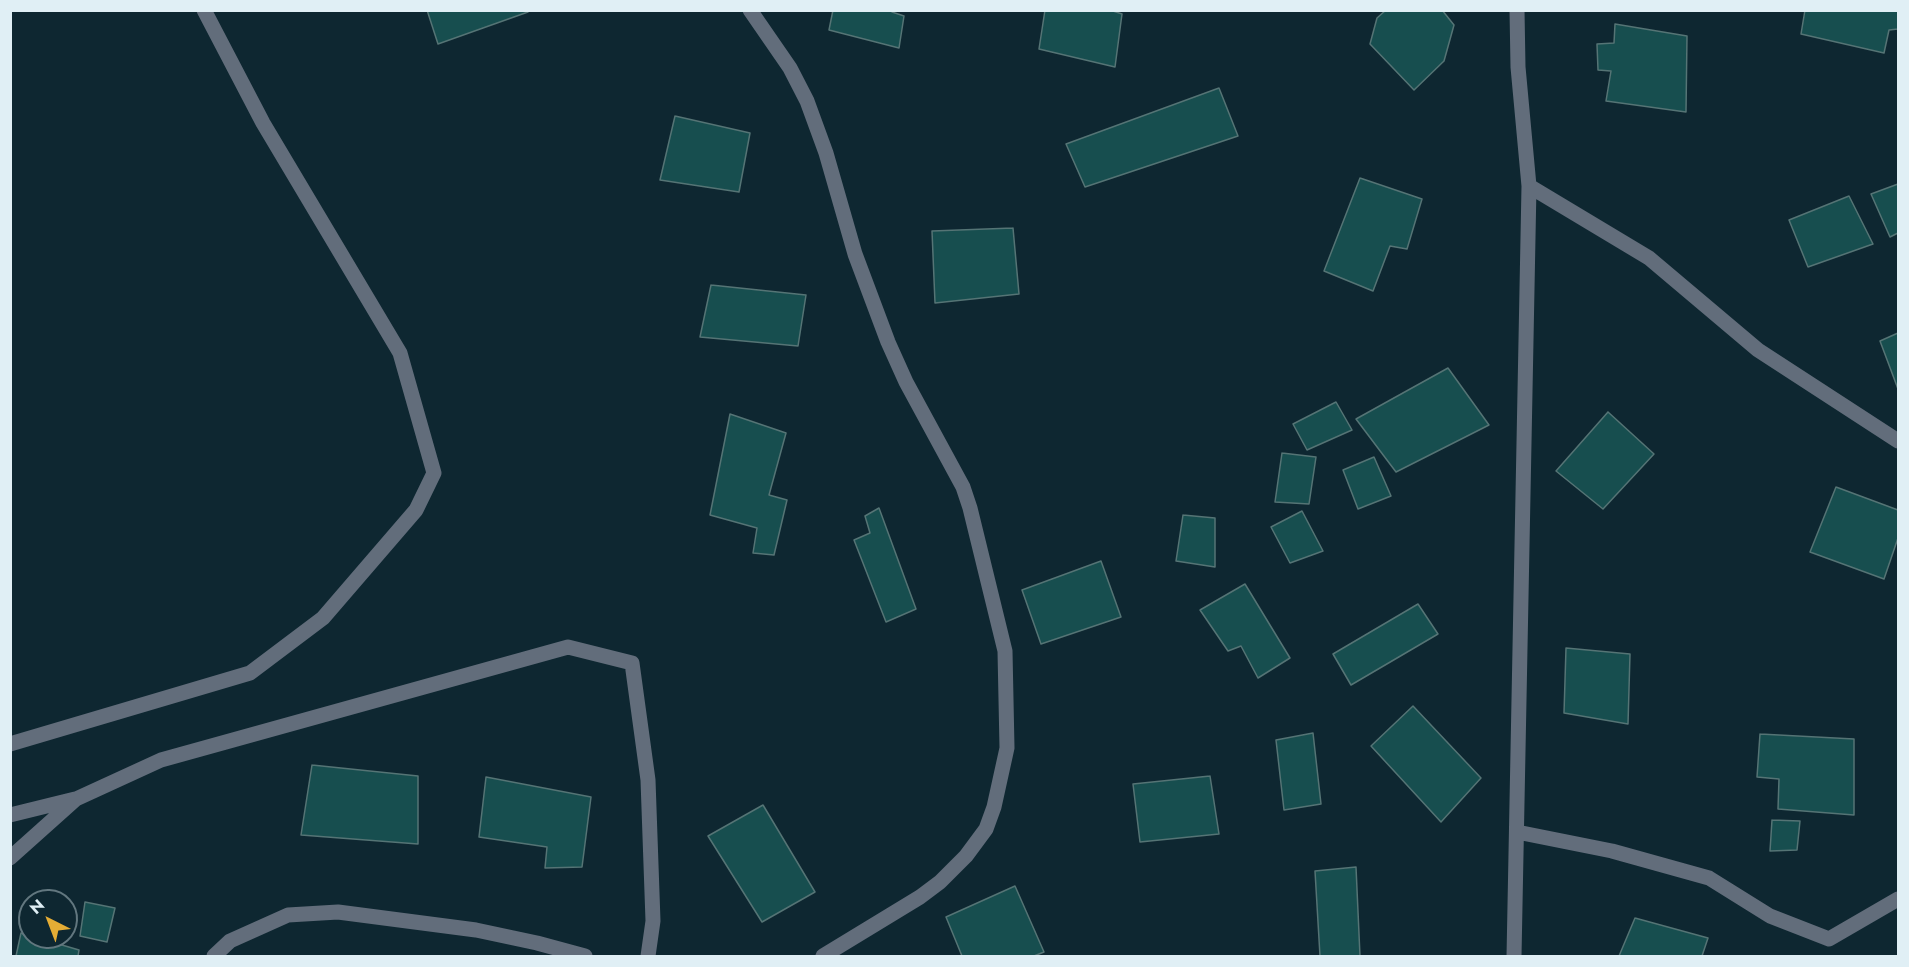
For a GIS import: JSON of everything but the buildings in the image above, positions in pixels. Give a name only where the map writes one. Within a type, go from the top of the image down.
[{"type":"street","points":[[10,744],[250,673],[323,618],[416,510],[434,473],[400,353],[263,123],[204,10]]},
{"type":"street","points":[[750,10],[790,68],[807,101],[826,153],[855,254],[888,342],[906,381],[963,487],[1005,651],[1008,748],[994,807],[986,829],[966,856],[940,882],[920,897],[823,957]]},
{"type":"street","points":[[1514,957],[1529,186],[1518,67],[1517,10]]},
{"type":"street","points":[[1529,186],[1648,258],[1758,350],[1899,441]]},
{"type":"street","points":[[10,815],[76,799],[161,760],[568,646],[632,663],[648,780],[653,921],[648,957]]},
{"type":"street","points":[[10,858],[76,799]]},
{"type":"street","points":[[1517,832],[1612,851],[1709,878],[1770,916],[1829,939],[1899,898]]},
{"type":"street","points":[[214,957],[230,941],[288,915],[338,912],[476,930],[585,957]]}]
